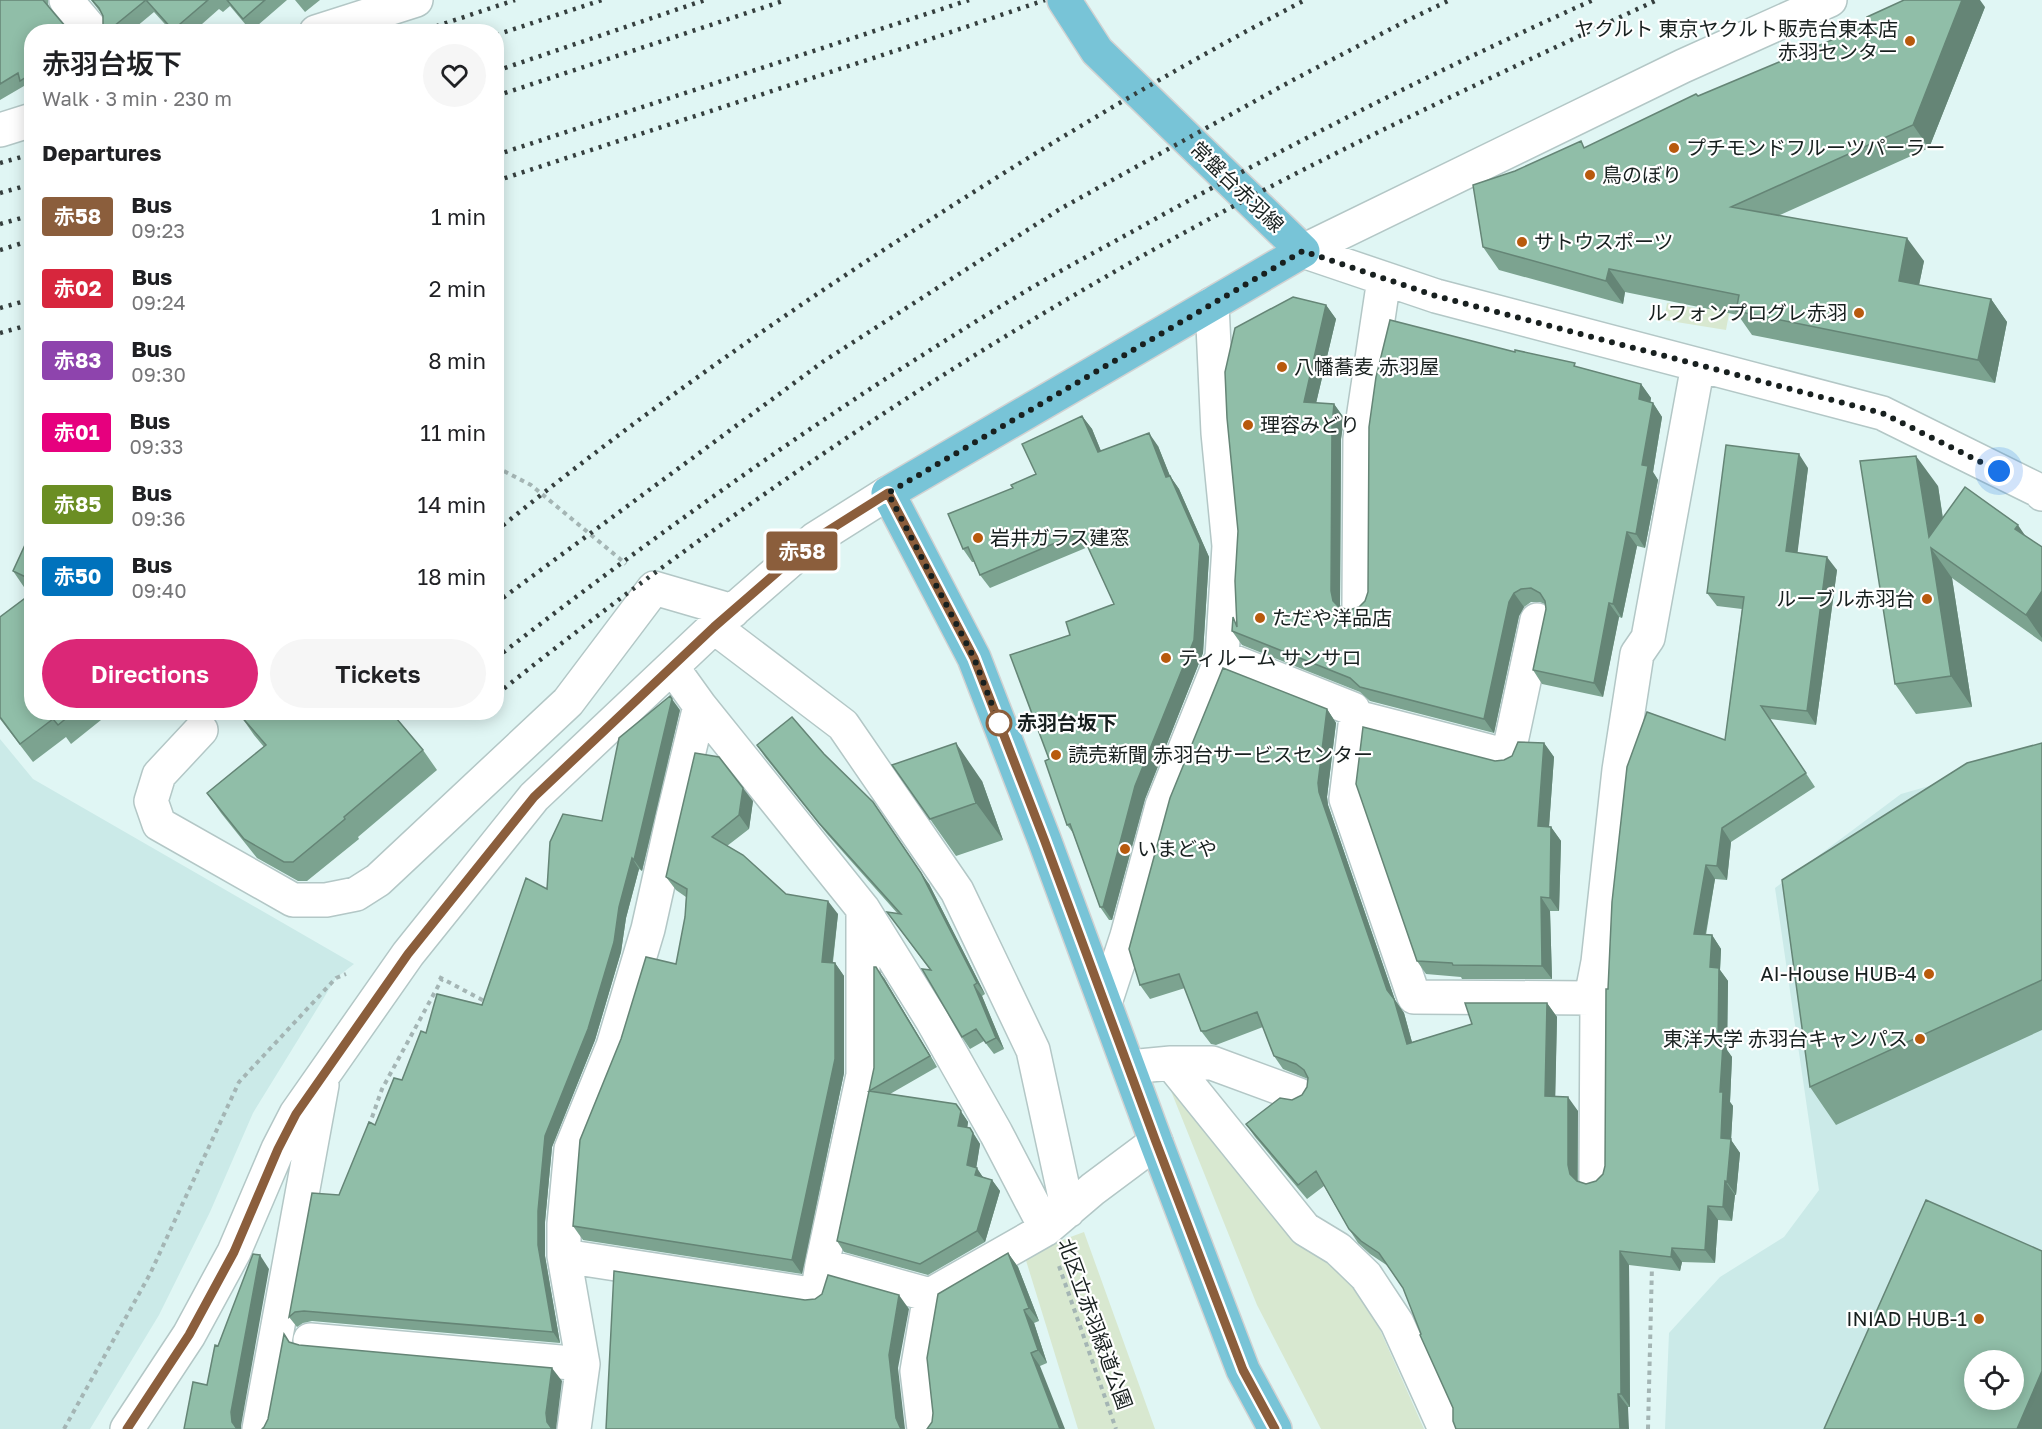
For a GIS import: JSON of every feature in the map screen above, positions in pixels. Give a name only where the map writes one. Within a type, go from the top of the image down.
[{"type":"main road","name":"常盤台赤羽線","points":[[888,493],[1303,251],[1097,51],[1064,0]]},
{"type":"main road","points":[[888,493],[974,658],[1243,1370],[1275,1429]]},
{"type":"street","points":[[66,0],[86,24]]},
{"type":"street","points":[[341,24],[416,0]]},
{"type":"street","points":[[1303,251],[1683,66],[1830,0]]},
{"type":"street","points":[[0,130],[24,122]]},
{"type":"street","points":[[1303,251],[1436,296],[1882,413],[2040,492]]},
{"type":"street","points":[[1359,605],[1360,439],[1384,279]]},
{"type":"street","points":[[1105,1003],[1127,936],[1162,806],[1222,657],[1229,546],[1218,433],[1212,304]]},
{"type":"street","points":[[1591,998],[1598,962],[1618,770],[1637,654],[1648,638],[1698,365]]},
{"type":"street","points":[[127,1429],[189,1335],[234,1252],[296,1114],[408,954],[534,797],[723,619],[815,539],[888,493]]},
{"type":"street","points":[[201,730],[159,775],[151,801],[159,824],[293,900],[326,900],[356,894],[378,880],[568,702],[654,588],[723,619],[843,725],[957,891],[1033,1050],[1057,1220]]},
{"type":"street","points":[[1356,717],[1508,756],[1537,620]]},
{"type":"street","points":[[1222,657],[1353,709],[1356,717],[1346,799],[1414,997],[1591,998],[1597,1003],[1596,1179]]},
{"type":"street","points":[[672,667],[863,909],[933,1020],[996,1133],[1057,1220]]},
{"type":"street","points":[[574,1429],[583,1364],[564,1256],[564,1224],[571,1149],[613,1046],[648,929],[700,705]]},
{"type":"street","points":[[564,1256],[817,1295],[863,1075],[863,909]]},
{"type":"street","points":[[1171,1063],[1305,1229],[1338,1249],[1366,1276],[1397,1323],[1445,1429]]},
{"type":"street","points":[[1129,1067],[1171,1063],[1212,1063],[1299,1095]]},
{"type":"street","points":[[260,1429],[324,1075]]},
{"type":"street","points":[[822,1265],[930,1295],[1057,1220],[1156,1142]]},
{"type":"street","points":[[924,1429],[917,1371],[930,1295]]},
{"type":"street","points":[[310,1340],[583,1364]]},
{"type":"path","points":[[504,471],[531,485],[654,588]]},
{"type":"path","points":[[64,1429],[150,1275],[239,1082],[336,978],[408,954]]},
{"type":"path","points":[[368,1131],[382,1089],[442,979],[496,1007]]},
{"type":"path","name":"北区立赤羽緑道公園","points":[[1057,1220],[1116,1429]]},
{"type":"path","points":[[1648,1429],[1652,1254]]},
{"type":"shaded area","points":[[0,739],[33,779],[354,964],[336,978],[253,1113],[210,1212],[159,1315],[90,1429],[0,1429]]},
{"type":"shaded area","name":"東洋大学 赤羽台キャンパス","points":[[2042,752],[2042,1429],[1665,1429],[1669,1333],[1720,1277],[1784,1237],[1819,1190],[1775,888],[1901,794]]},
{"type":"green space","points":[[1744,233],[1726,330],[1664,320],[1667,303],[1707,310],[1714,267]]},
{"type":"green space","points":[[1167,1081],[1357,1290],[1377,1323],[1424,1429],[1321,1429],[1257,1305]]},
{"type":"green space","points":[[1084,1232],[1155,1429],[1078,1429],[1024,1254]]},
{"type":"building","points":[[0,0],[43,0],[63,24],[24,24],[24,78],[20,81],[18,73],[0,84]]},
{"type":"building","points":[[92,0],[146,0],[117,24],[103,24],[103,16]]},
{"type":"building","points":[[146,0],[208,0],[180,24],[168,24]]},
{"type":"building","points":[[227,0],[265,0],[243,19]]},
{"type":"building","points":[[1904,0],[1962,0],[1913,125],[1731,207],[1907,238],[1899,281],[1991,299],[1978,360],[1736,311],[1739,295],[1609,269],[1606,281],[1483,247],[1473,185],[1515,171],[1581,141],[1584,148],[1696,94],[1698,96],[1870,24],[1867,17]]},
{"type":"building","points":[[1293,297],[1326,305],[1304,402],[1334,404],[1331,591],[1333,601],[1339,607],[1349,610],[1359,607],[1365,601],[1368,592],[1369,427],[1376,377],[1390,320],[1515,352],[1515,350],[1575,363],[1574,366],[1641,384],[1639,399],[1653,403],[1642,465],[1648,466],[1636,534],[1627,532],[1613,604],[1609,603],[1594,683],[1533,670],[1546,609],[1545,601],[1540,593],[1531,588],[1521,589],[1514,593],[1509,602],[1484,719],[1360,687],[1350,678],[1232,631],[1233,617],[1237,627],[1235,581],[1238,531],[1225,372],[1235,328]]},
{"type":"building","points":[[1082,416],[1098,452],[1149,433],[1166,477],[1170,476],[1200,544],[1194,640],[1135,786],[1103,907],[1100,907],[1070,824],[1067,825],[1045,761],[1049,759],[1010,655],[1070,635],[1066,622],[1114,604],[1081,532],[980,575],[968,547],[963,549],[948,514],[1013,488],[1011,485],[1036,474],[1022,444]]},
{"type":"building","points":[[1726,445],[1799,454],[1786,551],[1827,557],[1807,711],[1761,706],[1806,773],[1722,828],[1717,866],[1706,865],[1694,934],[1712,935],[1710,967],[1719,968],[1718,1043],[1723,1044],[1720,1092],[1723,1092],[1721,1138],[1731,1139],[1723,1207],[1708,1206],[1705,1250],[1672,1248],[1671,1257],[1620,1251],[1621,1394],[1618,1394],[1620,1429],[1456,1429],[1453,1421],[1453,1408],[1420,1335],[1403,1288],[1379,1253],[1361,1241],[1349,1229],[1316,1171],[1298,1185],[1246,1124],[1280,1098],[1292,1100],[1302,1095],[1307,1087],[1308,1078],[1304,1070],[1296,1064],[1274,1056],[1257,1012],[1201,1031],[1179,974],[1140,985],[1129,949],[1170,798],[1223,668],[1327,709],[1318,783],[1319,792],[1387,990],[1394,999],[1407,1044],[1472,1024],[1465,1003],[1547,1003],[1545,1096],[1568,1097],[1570,1174],[1577,1181],[1586,1184],[1596,1181],[1603,1174],[1605,1166],[1606,989],[1608,989],[1612,902],[1627,767],[1647,712],[1725,740],[1744,597],[1707,593]]},
{"type":"building","points":[[1916,456],[1929,537],[1965,487],[2018,525],[2015,529],[2042,547],[2042,591],[2026,615],[1931,548],[1951,676],[1895,684],[1860,461]]},
{"type":"building","points":[[24,547],[24,576],[13,571]]},
{"type":"building","points":[[24,599],[24,720],[52,720],[20,744],[0,717],[0,617]]},
{"type":"building","points":[[670,696],[672,699],[634,860],[632,858],[619,907],[614,942],[588,1029],[545,1136],[538,1211],[538,1245],[553,1332],[304,1311],[295,1312],[289,1317],[312,1193],[339,1195],[369,1122],[375,1125],[394,1078],[402,1080],[421,1031],[426,1033],[437,994],[482,1005],[526,878],[547,889],[550,842],[563,814],[602,821],[619,738]]},
{"type":"building","points":[[792,717],[824,754],[873,802],[921,873],[977,983],[974,985],[996,1038],[986,1043],[976,1029],[962,1037],[922,969],[931,970],[887,912],[901,914],[819,823],[757,745]]},
{"type":"building","points":[[54,720],[64,720],[58,725]]},
{"type":"building","points":[[244,720],[398,720],[423,750],[293,862],[284,862],[244,839],[207,793],[266,745]]},
{"type":"building","points":[[1363,727],[1495,761],[1512,756],[1518,742],[1544,743],[1538,826],[1551,827],[1550,898],[1541,897],[1542,966],[1453,965],[1452,963],[1417,961],[1356,784]]},
{"type":"building","points":[[956,743],[976,803],[930,819],[892,765]]},
{"type":"building","name":"AI-House HUB-4","points":[[2042,743],[2042,980],[1810,1087],[1782,880],[1967,763]]},
{"type":"building","points":[[695,753],[719,757],[743,788],[739,815],[712,837],[743,855],[786,894],[828,901],[822,962],[835,963],[835,1059],[792,1260],[573,1226],[580,1140],[621,1039],[646,957],[676,964],[685,917],[687,889],[666,877]]},
{"type":"building","points":[[874,967],[876,967],[930,1056],[869,1091],[874,1068]]},
{"type":"building","points":[[869,1091],[956,1104],[961,1111],[958,1126],[970,1128],[973,1133],[967,1165],[977,1168],[975,1175],[992,1180],[977,1231],[920,1264],[837,1241]]},
{"type":"building","name":"INIAD HUB-1","points":[[1926,1200],[2042,1251],[2042,1371],[2017,1429],[1824,1429]]},
{"type":"building","points":[[1008,1253],[1029,1308],[1024,1310],[1038,1350],[1031,1353],[1060,1429],[927,1429],[932,1422],[933,1413],[927,1358],[938,1294]]},
{"type":"building","points":[[253,1254],[260,1255],[231,1412],[232,1422],[237,1429],[184,1429],[193,1382],[207,1385],[215,1345],[218,1346]]},
{"type":"building","points":[[614,1271],[805,1300],[815,1299],[822,1294],[828,1275],[899,1295],[889,1355],[896,1418],[902,1429],[606,1429]]},
{"type":"building","points":[[284,1334],[289,1342],[299,1345],[552,1368],[546,1413],[547,1422],[552,1429],[262,1429],[268,1419]]},
{"type":"railway","points":[[443,24],[515,0]]},
{"type":"railway","points":[[504,32],[602,0]]},
{"type":"railway","points":[[504,68],[705,0]]},
{"type":"railway","points":[[504,93],[786,0]]},
{"type":"railway","points":[[504,152],[969,0]]},
{"type":"railway","points":[[504,178],[1045,0]]},
{"type":"railway","points":[[504,525],[703,373],[864,263],[1013,167],[1109,109],[1305,0]]},
{"type":"railway","points":[[504,597],[824,361],[1060,209],[1293,80],[1450,0]]},
{"type":"railway","points":[[504,652],[758,465],[893,374],[1031,288],[1317,133],[1482,51],[1593,0]]},
{"type":"railway","points":[[504,689],[723,523],[879,416],[1039,316],[1252,196],[1453,96],[1657,0]]},
{"type":"railway","points":[[0,163],[24,156]]},
{"type":"railway","points":[[0,193],[24,186]]},
{"type":"railway","points":[[0,224],[24,217]]},
{"type":"railway","points":[[0,250],[24,242]]},
{"type":"railway","points":[[0,308],[24,301]]},
{"type":"railway","points":[[0,333],[24,326]]},
{"type":"bus line","name":"赤58","points":[[127,1429],[189,1335],[234,1252],[278,1149],[296,1114],[408,954],[534,797],[714,627],[815,539],[888,493],[974,658],[1243,1370],[1275,1429]]},
{"type":"place","name":"ヤクルト 東京ヤクルト販売台東本店 赤羽センター","points":[[1910,41]]},
{"type":"place","name":"プチモンドフルーツパーラー","points":[[1674,148]]},
{"type":"place","name":"鳥のぼり","points":[[1590,175]]},
{"type":"place","name":"サトウスポーツ","points":[[1522,242]]},
{"type":"place","name":"ルフォンプログレ赤羽","points":[[1859,313]]},
{"type":"place","name":"八幡蕎麦 赤羽屋","points":[[1282,367]]},
{"type":"place","name":"理容みどり","points":[[1248,425]]},
{"type":"place","name":"岩井ガラス建窓","points":[[978,538]]},
{"type":"place","name":"ルーブル赤羽台","points":[[1927,599]]},
{"type":"place","name":"ただや洋品店","points":[[1260,618]]},
{"type":"place","name":"ティルーム サンサロ","points":[[1166,658]]},
{"type":"place","name":"赤羽台坂下","points":[[999,723]]},
{"type":"place","name":"読売新聞 赤羽台サービスセンター","points":[[1056,755]]},
{"type":"place","name":"いまどや","points":[[1125,849]]},
{"type":"place","name":"AI-House HUB-4","points":[[1929,974]]},
{"type":"place","name":"東洋大学 赤羽台キャンパス","points":[[1920,1039]]},
{"type":"place","name":"INIAD HUB-1","points":[[1979,1319]]},
{"type":"route","points":[[999,723],[974,658],[888,493],[1303,251],[1436,296],[1882,413],[1999,471]]}]
